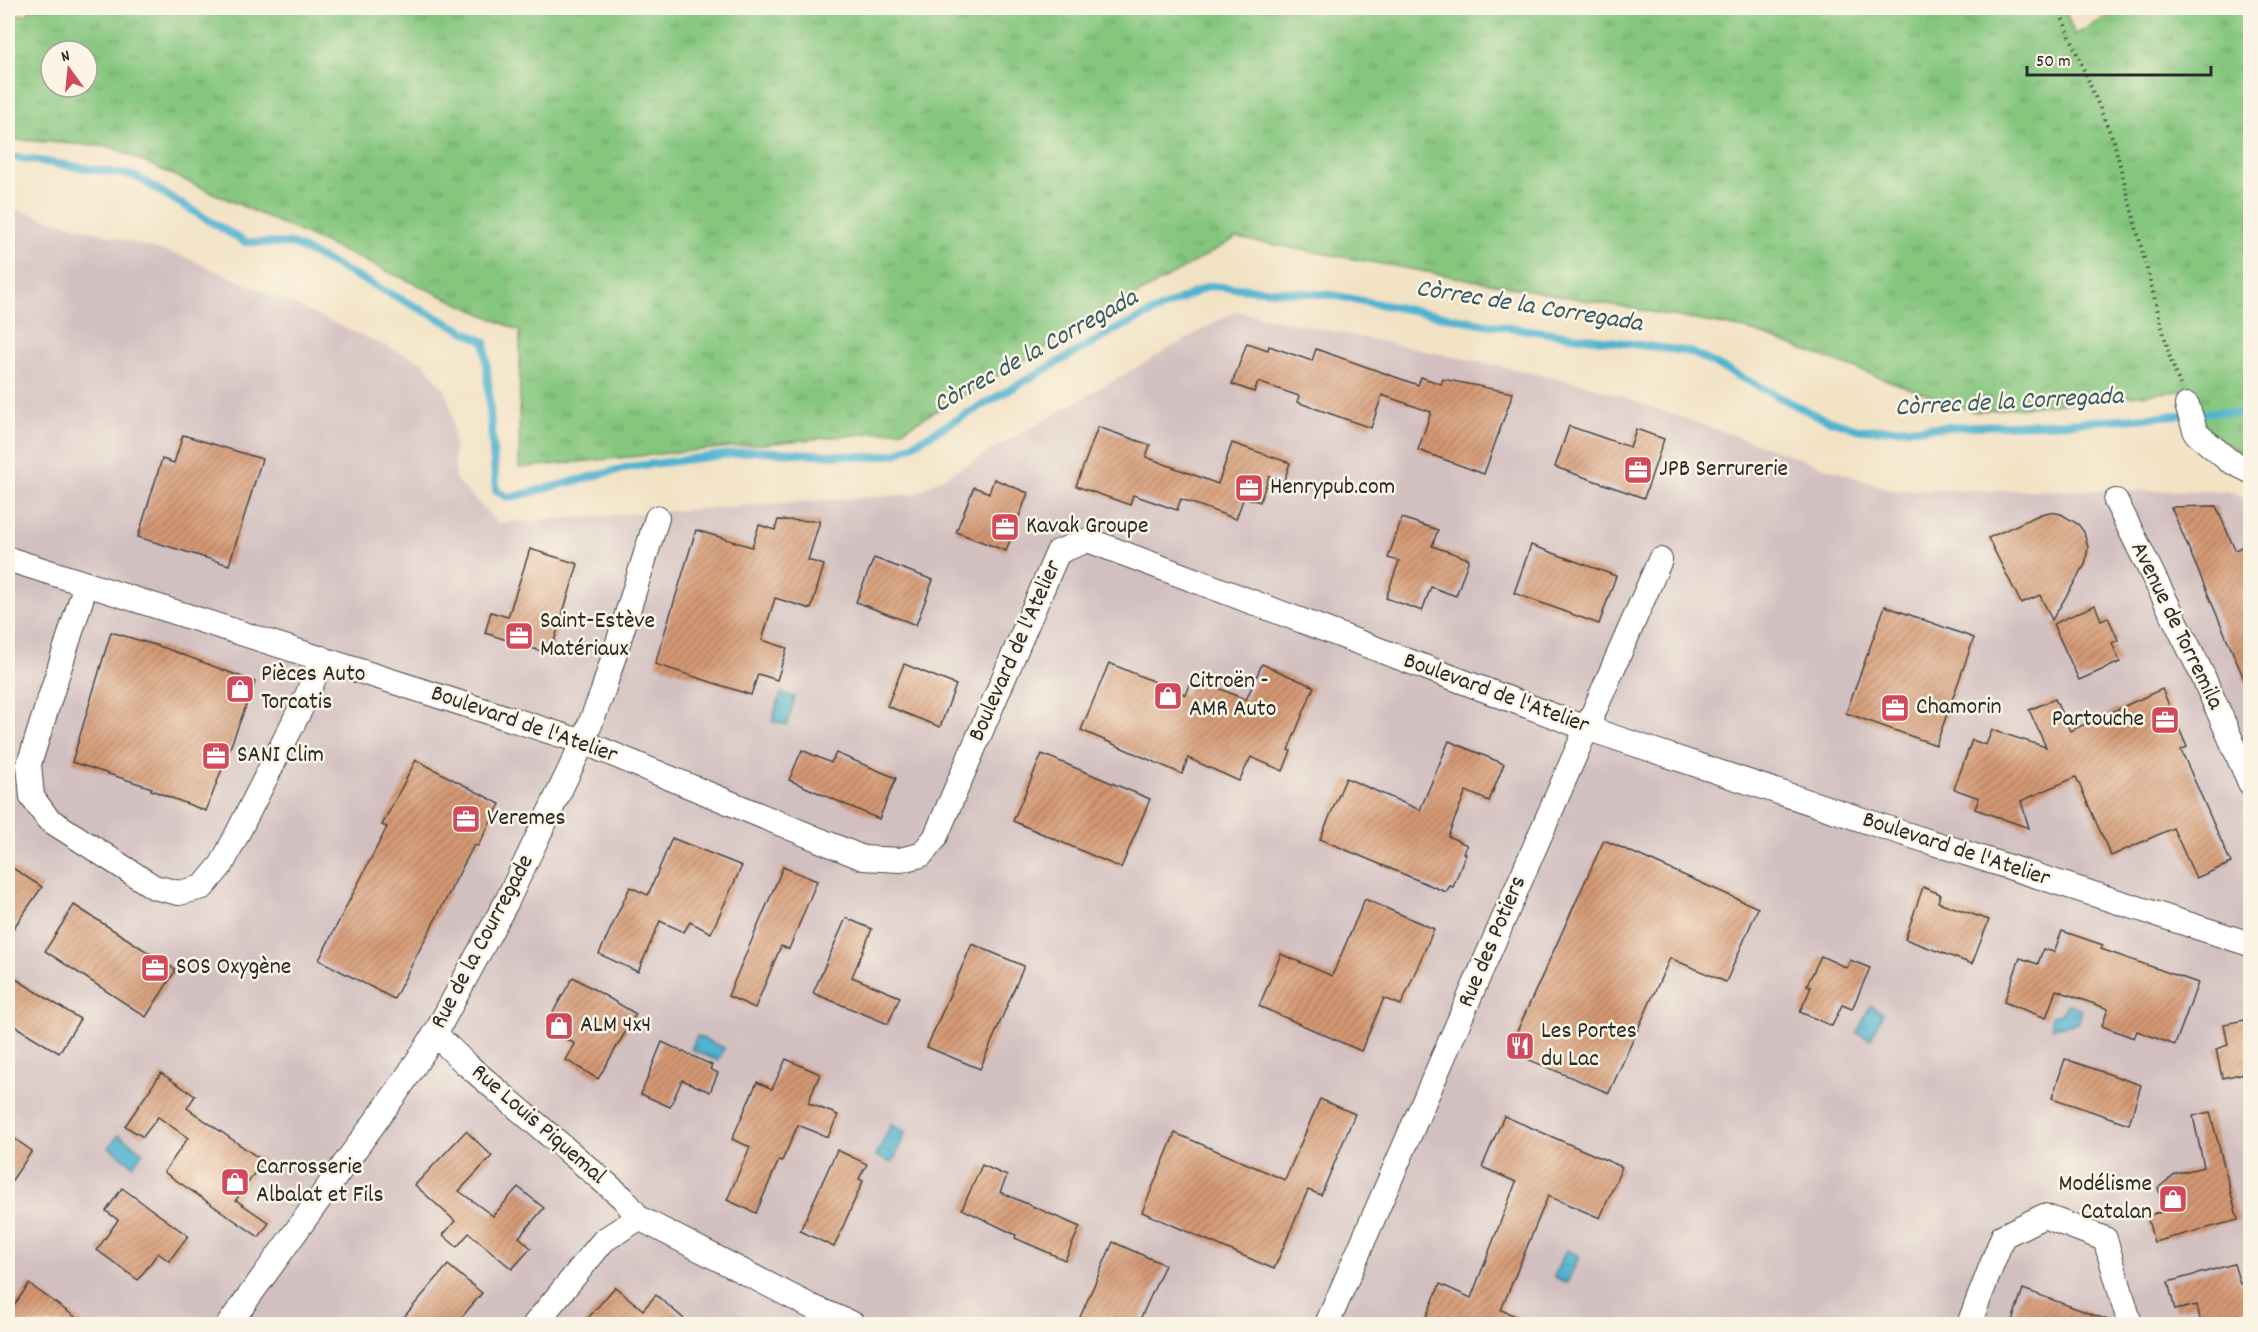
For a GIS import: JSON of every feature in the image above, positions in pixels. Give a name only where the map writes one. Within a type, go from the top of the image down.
[{"type":"street","points":[[2189,415],[2196,433],[2228,460],[2250,471]]},
{"type":"street","name":"Avenue de Torremila","points":[[2116,501],[2202,674],[2250,783]]},
{"type":"street","name":"Rue de la Courregade","points":[[229,1324],[401,1086],[435,1034],[507,900],[583,742],[602,694],[657,518]]},
{"type":"street","name":"Boulevard de l'Atelier","points":[[8,559],[583,742],[863,858],[900,860],[921,855],[935,838],[1058,552],[1088,540],[1586,728],[1890,829],[2250,944]]},
{"type":"street","name":"Rue des Potiers","points":[[1327,1324],[1660,560]]},
{"type":"street","points":[[86,584],[29,764],[32,797],[48,819],[154,887],[179,892],[203,886],[222,864],[306,698],[321,657]]},
{"type":"street","name":"Rue Louis Piquemal","points":[[435,1034],[465,1063],[623,1198],[639,1218],[779,1290],[853,1324]]},
{"type":"street","points":[[1969,1324],[2003,1236],[2044,1216],[2105,1239],[2130,1324]]},
{"type":"street","points":[[535,1324],[604,1240],[639,1218]]},
{"type":"path","points":[[2058,8],[2114,142],[2170,358],[2189,415]]},
{"type":"shaded area","points":[[8,211],[20,211],[185,257],[424,363],[446,391],[453,417],[455,479],[498,523],[915,494],[1235,311],[1585,384],[1892,490],[2227,491],[2250,500],[2250,1324],[8,1324]]},
{"type":"green space","points":[[32,8],[2064,8],[2075,35],[2122,8],[2250,8],[2250,458],[2205,428],[2189,390],[1975,412],[1746,329],[1236,238],[903,430],[519,468],[520,331],[111,147],[8,139],[8,16],[27,14]]},
{"type":"water","points":[[781,693],[795,697],[787,725],[772,721]]},
{"type":"water","points":[[2068,1004],[2082,1010],[2078,1023],[2053,1028],[2051,1016],[2061,1014]]},
{"type":"water","points":[[1870,1006],[1883,1012],[1871,1039],[1857,1033]]},
{"type":"water","points":[[697,1036],[724,1048],[718,1061],[691,1049]]},
{"type":"water","points":[[891,1125],[906,1132],[892,1163],[876,1156]]},
{"type":"water","points":[[119,1135],[143,1152],[133,1165],[109,1147]]},
{"type":"water","points":[[1566,1250],[1579,1256],[1567,1283],[1554,1277]]},
{"type":"building","points":[[1247,343],[1268,350],[1269,346],[1312,361],[1316,349],[1418,385],[1421,377],[1441,384],[1443,379],[1513,393],[1484,474],[1418,450],[1431,412],[1382,395],[1371,428],[1297,402],[1299,396],[1258,382],[1254,392],[1232,384]]},
{"type":"building","points":[[1569,426],[1630,447],[1636,429],[1664,439],[1644,498],[1555,467]]},
{"type":"building","points":[[1098,427],[1150,445],[1146,457],[1218,484],[1232,443],[1290,463],[1284,481],[1269,476],[1260,502],[1244,497],[1236,519],[1181,499],[1177,510],[1133,495],[1130,505],[1076,486]]},
{"type":"building","points":[[183,435],[262,459],[229,565],[138,537],[162,459],[174,463]]},
{"type":"building","points":[[994,479],[1028,493],[1006,551],[956,532],[974,487],[989,493]]},
{"type":"building","points":[[2216,506],[2235,550],[2250,543],[2250,693],[2171,507]]},
{"type":"building","points":[[2050,512],[2061,514],[2078,524],[2084,532],[2088,547],[2085,565],[2052,620],[2040,595],[2021,603],[1988,538]]},
{"type":"building","points":[[1402,518],[1438,530],[1432,546],[1469,559],[1456,596],[1431,587],[1422,611],[1386,598],[1399,561],[1388,558]]},
{"type":"building","points":[[778,520],[820,521],[808,560],[824,565],[811,609],[775,598],[762,640],[787,648],[777,680],[758,674],[751,695],[655,664],[696,530],[752,547],[759,525],[775,530]]},
{"type":"building","points":[[1531,545],[1616,576],[1599,624],[1514,593]]},
{"type":"building","points":[[530,549],[578,564],[550,654],[485,633],[491,612],[508,617]]},
{"type":"building","points":[[874,558],[933,580],[916,625],[856,602]]},
{"type":"building","points":[[2095,605],[2101,620],[2108,617],[2118,640],[2112,643],[2120,662],[2079,680],[2053,624]]},
{"type":"building","points":[[1885,606],[1974,638],[1936,745],[1846,713]]},
{"type":"building","points":[[111,632],[165,648],[255,682],[206,811],[151,790],[152,788],[72,762]]},
{"type":"building","points":[[1109,663],[1186,695],[1193,677],[1246,700],[1262,664],[1314,687],[1288,750],[1291,751],[1283,771],[1251,757],[1239,781],[1188,758],[1182,774],[1081,730]]},
{"type":"building","points":[[904,664],[956,685],[940,727],[887,706]]},
{"type":"building","points":[[2162,689],[2187,747],[2181,750],[2231,863],[2196,878],[2173,828],[2111,856],[2076,777],[2021,801],[2029,828],[1975,809],[1979,798],[1954,789],[1972,740],[1986,745],[1992,730],[2046,747],[2029,710],[2055,699],[2070,731]]},
{"type":"building","points":[[1449,741],[1504,764],[1489,801],[1466,791],[1448,836],[1467,845],[1463,853],[1466,854],[1453,887],[1450,886],[1446,892],[1320,839],[1346,778],[1420,810]]},
{"type":"building","points":[[802,750],[831,763],[836,753],[896,778],[879,819],[789,780]]},
{"type":"building","points":[[1042,754],[1150,799],[1121,868],[1013,821]]},
{"type":"building","points":[[416,760],[500,804],[478,846],[474,845],[394,999],[319,960],[387,827],[382,825]]},
{"type":"building","points":[[672,838],[742,866],[711,933],[690,922],[684,932],[660,921],[638,972],[599,954],[630,887],[648,895]]},
{"type":"building","points":[[1604,840],[1758,908],[1726,982],[1670,958],[1609,1093],[1508,1051]]},
{"type":"building","points":[[8,865],[42,887],[8,936]]},
{"type":"building","points":[[783,867],[817,881],[789,949],[781,946],[755,1008],[728,996]]},
{"type":"building","points":[[1923,887],[1940,894],[1938,902],[1989,920],[1972,964],[1905,939]]},
{"type":"building","points":[[1365,899],[1434,929],[1401,1005],[1384,998],[1361,1051],[1259,1006],[1281,954],[1332,976]]},
{"type":"building","points":[[74,905],[176,970],[146,1017],[45,951]]},
{"type":"building","points":[[846,918],[872,929],[852,977],[900,997],[888,1024],[813,993]]},
{"type":"building","points":[[2062,931],[2103,945],[2101,949],[2198,983],[2175,1045],[2137,1031],[2134,1038],[2102,1026],[2108,1009],[2056,990],[2046,1018],[2004,1002],[2020,958],[2038,964],[2043,949],[2054,952]]},
{"type":"building","points":[[972,944],[1024,966],[980,1069],[927,1047]]},
{"type":"building","points":[[1821,956],[1847,968],[1850,960],[1870,968],[1852,1009],[1842,1005],[1832,1026],[1800,1012],[1811,987],[1807,985]]},
{"type":"building","points":[[8,974],[80,1019],[59,1053],[8,1022]]},
{"type":"building","points":[[573,977],[636,1014],[598,1079],[566,1060],[575,1044],[545,1026]]},
{"type":"building","points":[[2250,1019],[2250,1072],[2222,1078],[2216,1049],[2228,1045],[2224,1024]]},
{"type":"building","points":[[662,1042],[712,1065],[710,1069],[718,1073],[710,1092],[682,1080],[670,1107],[641,1094]]},
{"type":"building","points":[[786,1059],[820,1074],[808,1103],[838,1115],[828,1137],[798,1125],[782,1161],[779,1160],[756,1213],[727,1200],[750,1147],[732,1139],[757,1082],[772,1089]]},
{"type":"building","points":[[2065,1059],[2141,1085],[2129,1124],[2052,1098]]},
{"type":"building","points":[[161,1073],[195,1096],[187,1108],[263,1161],[236,1200],[269,1223],[259,1237],[164,1172],[188,1138],[158,1117],[143,1137],[125,1126]]},
{"type":"building","points":[[1320,1099],[1355,1114],[1321,1195],[1308,1190],[1274,1269],[1142,1212],[1175,1133],[1285,1180]]},
{"type":"building","points":[[2210,1112],[2238,1220],[2154,1242],[2147,1216],[2165,1211],[2158,1188],[2175,1174],[2204,1167],[2193,1116]]},
{"type":"building","points":[[1504,1116],[1622,1167],[1600,1218],[1548,1196],[1501,1310],[1535,1324],[1423,1324],[1440,1284],[1471,1298],[1516,1182],[1482,1167]]},
{"type":"building","points":[[466,1131],[492,1156],[459,1191],[493,1216],[518,1187],[544,1208],[519,1237],[531,1248],[512,1269],[469,1233],[457,1247],[443,1235],[455,1221],[415,1185]]},
{"type":"building","points":[[8,1134],[32,1151],[8,1186]]},
{"type":"building","points":[[837,1150],[867,1164],[859,1179],[863,1181],[834,1247],[800,1231]]},
{"type":"building","points":[[982,1165],[1007,1176],[1000,1192],[1080,1227],[1065,1260],[1015,1238],[1016,1235],[962,1209]]},
{"type":"building","points":[[122,1188],[188,1236],[169,1261],[158,1253],[138,1280],[97,1250],[118,1220],[106,1211]]},
{"type":"building","points":[[1113,1242],[1165,1265],[1138,1324],[1077,1324]]},
{"type":"building","points":[[2234,1264],[2240,1284],[2250,1281],[2250,1324],[2201,1324],[2197,1305],[2175,1310],[2168,1282]]},
{"type":"building","points":[[448,1265],[482,1293],[456,1324],[398,1324]]},
{"type":"building","points":[[29,1284],[85,1324],[8,1324],[8,1314]]},
{"type":"building","points":[[615,1287],[643,1310],[656,1295],[690,1324],[583,1324]]},
{"type":"building","points":[[2023,1289],[2113,1322],[2112,1324],[2011,1324]]},
{"type":"waterway","name":"Còrrec de la Corregada","points":[[8,156],[135,176],[245,242],[293,244],[485,342],[496,491],[509,498],[629,467],[754,451],[871,457],[896,454],[1115,330],[1209,286],[1331,295],[1491,325],[1691,352],[1817,416],[1861,430],[2066,423],[2219,412],[2250,415]]},
{"type":"place","name":"JPB Serrurerie","points":[[1638,470]]},
{"type":"place","name":"Henrypub.com","points":[[1249,488]]},
{"type":"place","name":"Kavak Groupe","points":[[1005,527]]},
{"type":"place","name":"Saint-Estève Matériaux","points":[[519,636]]},
{"type":"place","name":"Pièces Auto Torcatis","points":[[240,689]]},
{"type":"place","name":"Citroën - AMR Auto","points":[[1168,696]]},
{"type":"place","name":"Chamorin","points":[[1895,708]]},
{"type":"place","name":"Partouche","points":[[2165,720]]},
{"type":"place","name":"SANI Clim","points":[[216,756]]},
{"type":"place","name":"Veremes","points":[[466,819]]},
{"type":"place","name":"SOS Oxygène","points":[[155,968]]},
{"type":"place","name":"ALM 4x4","points":[[559,1026]]},
{"type":"place","name":"Les Portes du Lac","points":[[1520,1046]]},
{"type":"place","name":"Carrosserie Albalat et Fils","points":[[235,1182]]},
{"type":"place","name":"Modélisme Catalan","points":[[2173,1199]]}]
